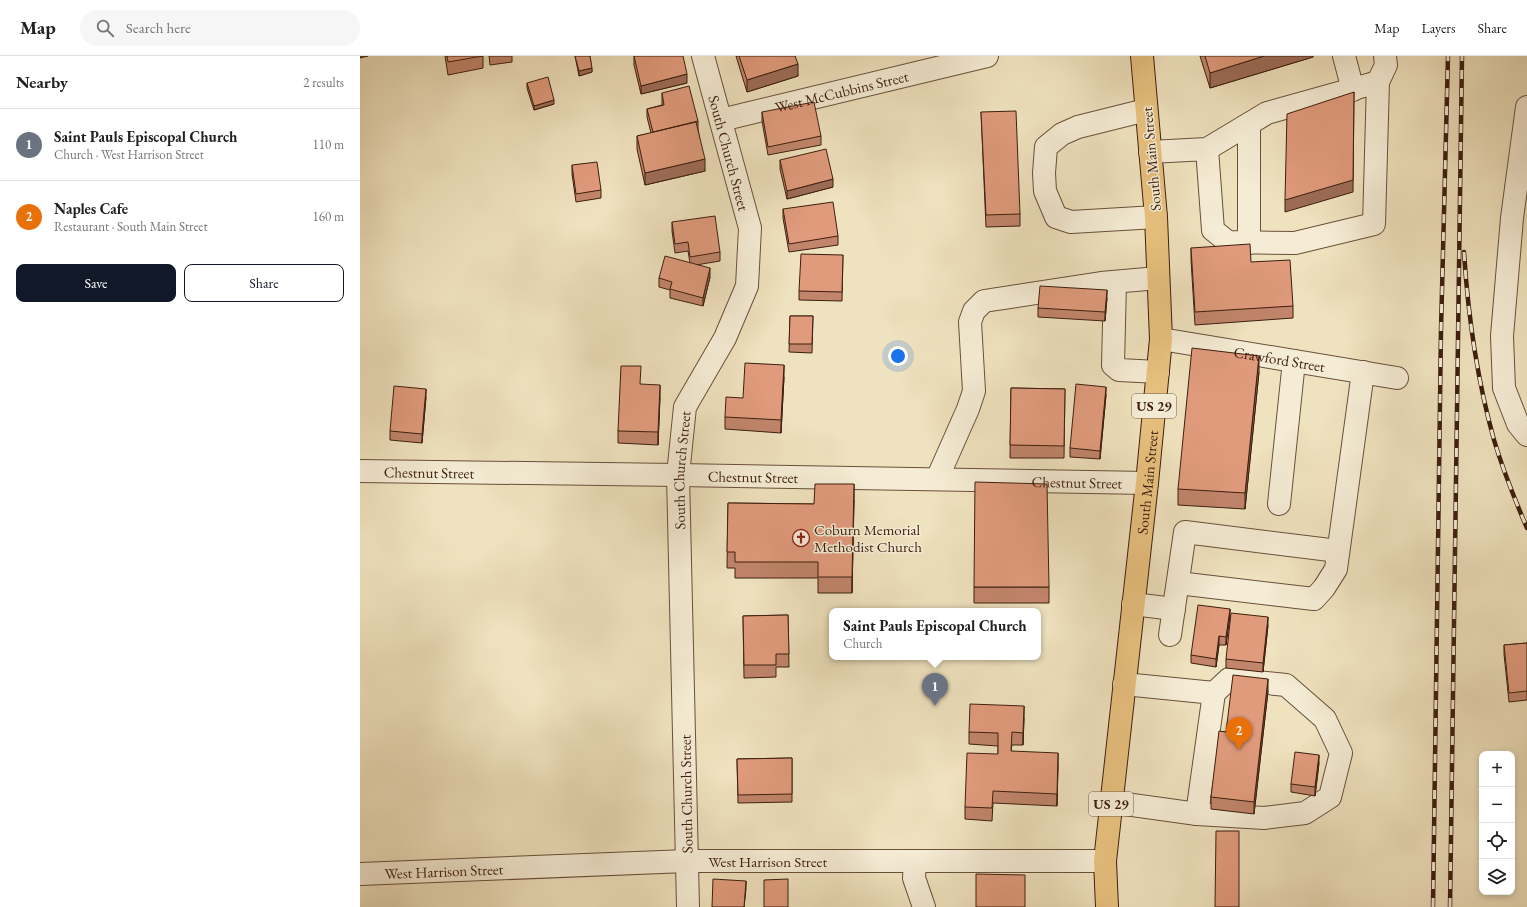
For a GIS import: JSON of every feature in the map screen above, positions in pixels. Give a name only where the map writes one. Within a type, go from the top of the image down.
[{"type":"main road","name":"South Main Street","points":[[1107,907],[1105,861],[1147,483],[1161,339],[1156,217],[1142,56]]},
{"type":"street","name":"South Church Street","points":[[688,907],[678,475],[685,407],[725,338],[747,286],[750,228],[703,56]]},
{"type":"street","name":"West McCubbins Street","points":[[721,120],[986,56]]},
{"type":"street","points":[[1344,56],[1353,90]]},
{"type":"street","points":[[1206,149],[1213,230],[1228,242],[1296,243],[1374,224],[1378,82],[1386,64],[1385,56]]},
{"type":"street","points":[[1150,152],[1206,149],[1268,113],[1378,82]]},
{"type":"street","points":[[1522,429],[1504,388],[1502,336],[1512,218],[1527,108]]},
{"type":"street","points":[[1146,110],[1078,127],[1062,134],[1046,147],[1044,173],[1045,191],[1056,217],[1071,222],[1156,217]]},
{"type":"street","points":[[1249,124],[1249,243]]},
{"type":"street","points":[[937,480],[968,409],[974,391],[970,322],[974,311],[984,302],[1115,282],[1158,278]]},
{"type":"street","points":[[1115,282],[1112,366],[1119,370],[1158,372]]},
{"type":"street","name":"Crawford Street","points":[[1161,339],[1398,378]]},
{"type":"street","points":[[1279,504],[1294,361]]},
{"type":"street","points":[[1178,583],[1314,599],[1324,588],[1336,569],[1363,372]]},
{"type":"street","name":"Chestnut Street","points":[[360,471],[1147,483]]},
{"type":"street","points":[[1170,635],[1185,532],[1338,551]]},
{"type":"street","points":[[1133,604],[1174,609]]},
{"type":"street","points":[[1111,802],[1197,814],[1264,818],[1305,813],[1330,797],[1341,753],[1325,719],[1286,685],[1229,680],[1214,694],[1197,814]]},
{"type":"street","points":[[1124,684],[1214,694]]},
{"type":"street","name":"West Harrison Street","points":[[360,874],[687,861],[1105,861]]},
{"type":"street","points":[[914,861],[914,878],[924,907]]},
{"type":"building","points":[[447,56],[483,56],[448,62]]},
{"type":"building","points":[[575,56],[590,56],[592,68],[579,71]]},
{"type":"building","points":[[634,56],[683,56],[687,74],[641,86]]},
{"type":"building","points":[[739,56],[795,56],[798,64],[747,80]]},
{"type":"building","points":[[1205,56],[1264,56],[1210,73]]},
{"type":"building","points":[[548,77],[554,100],[534,106],[527,83]]},
{"type":"building","points":[[689,86],[698,121],[653,132],[647,109],[664,105],[662,93]]},
{"type":"building","points":[[1354,92],[1353,180],[1285,200],[1287,114]]},
{"type":"building","points":[[814,102],[821,136],[768,147],[762,112]]},
{"type":"building","points":[[1016,111],[1020,214],[986,215],[981,112]]},
{"type":"building","points":[[696,122],[705,159],[645,173],[637,136]]},
{"type":"building","points":[[826,149],[833,179],[787,191],[780,160]]},
{"type":"building","points":[[597,162],[601,190],[576,194],[572,165]]},
{"type":"building","points":[[833,202],[838,236],[789,244],[783,209]]},
{"type":"building","points":[[715,216],[720,252],[690,257],[688,242],[675,244],[672,222]]},
{"type":"building","points":[[1250,244],[1251,262],[1290,260],[1293,306],[1195,312],[1191,248]]},
{"type":"building","points":[[801,254],[843,255],[842,292],[799,291]]},
{"type":"building","points":[[665,256],[710,268],[703,298],[670,289],[672,282],[659,278]]},
{"type":"building","points":[[1040,286],[1107,290],[1105,312],[1038,308]]},
{"type":"building","points":[[790,316],[813,316],[812,344],[789,344]]},
{"type":"building","points":[[1192,348],[1259,356],[1245,493],[1178,489]]},
{"type":"building","points":[[745,363],[784,365],[781,420],[725,417],[726,397],[743,398]]},
{"type":"building","points":[[621,366],[641,366],[640,384],[660,385],[658,432],[618,431]]},
{"type":"building","points":[[1076,384],[1106,387],[1100,451],[1070,448]]},
{"type":"building","points":[[394,386],[426,389],[422,434],[390,431]]},
{"type":"building","points":[[1011,388],[1065,389],[1064,446],[1010,445]]},
{"type":"building","points":[[975,482],[1047,484],[1049,587],[974,587]]},
{"type":"building","points":[[815,484],[854,484],[852,577],[818,577],[818,562],[735,562],[735,552],[727,552],[728,503],[814,504]]},
{"type":"building","points":[[1198,605],[1230,609],[1226,637],[1219,636],[1216,659],[1191,655]]},
{"type":"building","points":[[1231,613],[1268,617],[1263,663],[1226,659]]},
{"type":"building","points":[[788,615],[789,654],[776,654],[776,665],[744,665],[743,616]]},
{"type":"building","points":[[1527,643],[1527,691],[1509,693],[1504,645]]},
{"type":"building","points":[[1233,675],[1268,679],[1254,802],[1211,797],[1219,731],[1226,732]]},
{"type":"building","points":[[970,704],[1024,706],[1023,733],[1012,732],[1011,751],[1058,753],[1057,794],[993,791],[992,808],[965,807],[967,753],[998,754],[998,733],[969,732]]},
{"type":"building","points":[[1295,752],[1319,755],[1315,787],[1291,784]]},
{"type":"building","points":[[792,758],[792,794],[738,795],[737,759]]},
{"type":"building","points":[[1216,831],[1239,831],[1239,907],[1215,907]]},
{"type":"building","points":[[976,874],[1025,875],[1025,907],[976,907]]},
{"type":"building","points":[[713,879],[746,881],[744,907],[712,907]]},
{"type":"building","points":[[788,879],[788,907],[764,907],[764,880]]},
{"type":"railway","points":[[1433,907],[1441,330],[1448,56]]},
{"type":"railway","points":[[1450,907],[1462,56]]},
{"type":"railway","points":[[1464,252],[1474,347],[1488,417],[1509,485],[1527,528]]},
{"type":"place","name":"Coburn Memorial Methodist Church","points":[[801,538]]},
{"type":"place","name":"Saint Pauls Episcopal Church","points":[[935,706]]},
{"type":"place","name":"Naples Cafe","points":[[1239,750]]}]
